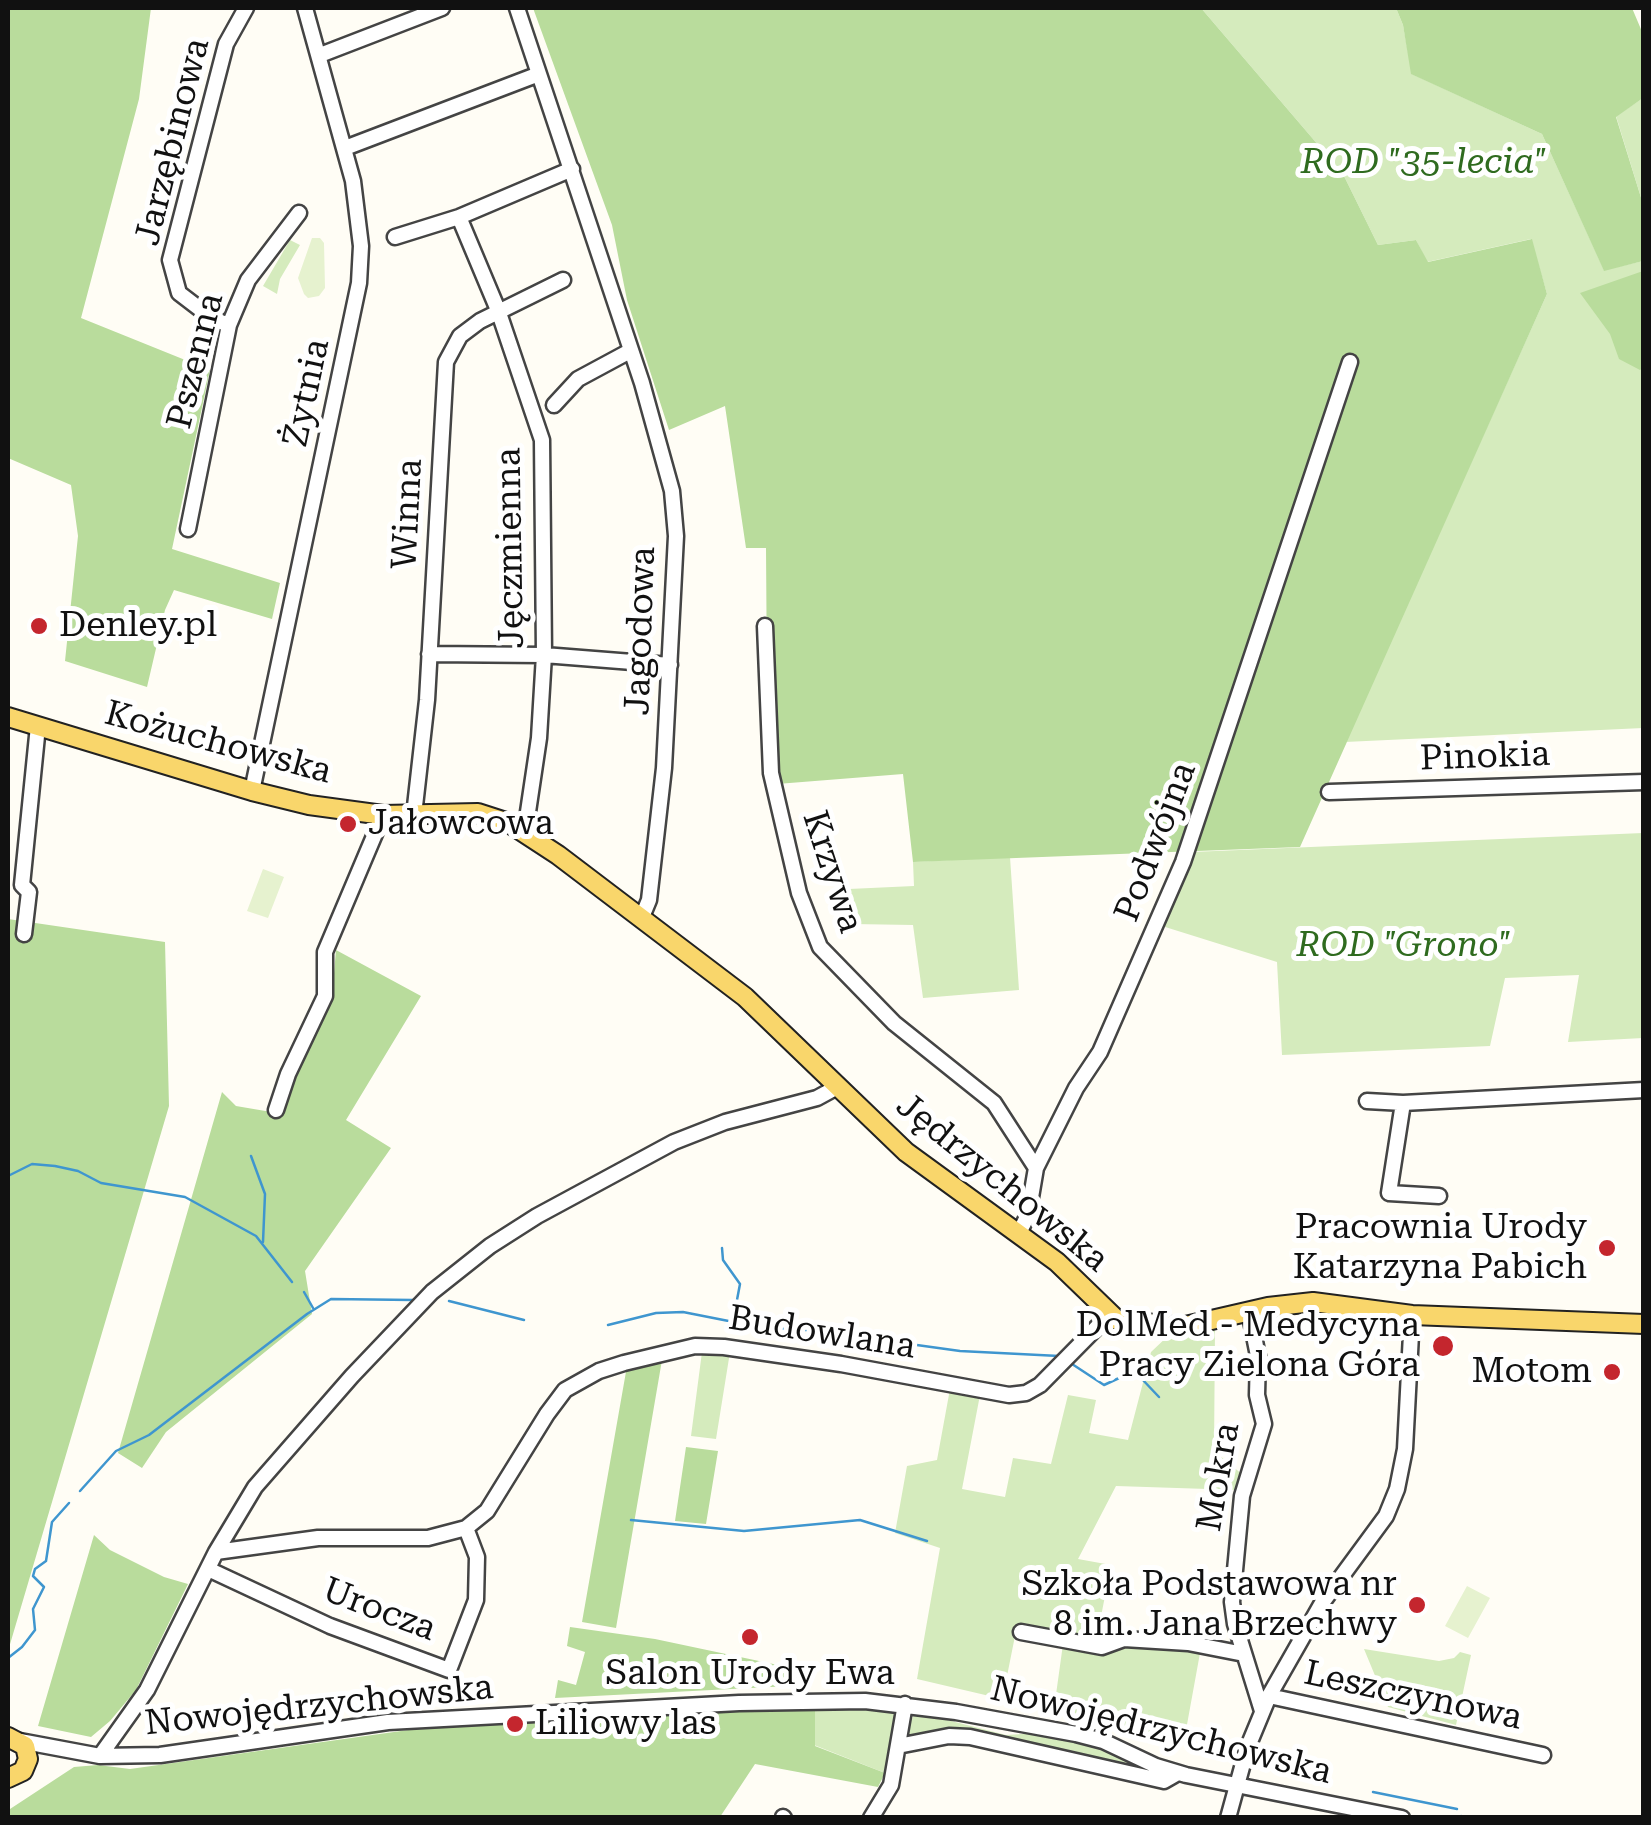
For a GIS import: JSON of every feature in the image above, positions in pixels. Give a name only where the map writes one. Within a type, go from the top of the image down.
[{"type":"main road","name":"Kożuchowska","points":[[8,717],[252,791],[337,810],[383,816],[414,815]]},
{"type":"main road","name":"Jędrzychowska","points":[[414,815],[478,813],[525,832],[760,1010],[906,1152],[1057,1262],[1108,1316],[1125,1322],[1181,1327],[1297,1302],[1325,1302],[1412,1316],[1644,1324]]},
{"type":"main road","points":[[14,1739],[28,1752],[14,1778]]},
{"type":"street","name":"Jarzębinowa","points":[[229,325],[213,319],[179,292],[170,260],[226,44],[246,8]]},
{"type":"street","name":"Żytnia","points":[[252,791],[358,295],[360,227],[345,148],[305,8]]},
{"type":"street","points":[[320,55],[442,8]]},
{"type":"street","name":"Jagodowa","points":[[517,8],[667,465],[675,513],[670,665],[658,831],[649,900],[642,918]]},
{"type":"street","points":[[345,148],[539,74]]},
{"type":"street","points":[[396,237],[459,217],[572,169]]},
{"type":"street","name":"Pszenna","points":[[188,529],[229,325],[248,280],[299,213]]},
{"type":"street","name":"Jęczmienna","points":[[459,217],[498,310],[542,440],[544,655],[539,738],[525,832]]},
{"type":"street","name":"Winna","points":[[414,815],[430,654],[446,362],[460,336],[498,310],[563,280]]},
{"type":"street","points":[[554,404],[578,379],[630,351]]},
{"type":"street","name":"Podwójna","points":[[1018,1232],[1028,1216],[1036,1168],[1108,1035],[1177,877],[1350,362]]},
{"type":"street","name":"Krzywa","points":[[766,626],[771,773],[800,893],[820,948],[894,1023],[994,1103],[1036,1168]]},
{"type":"street","points":[[430,654],[544,655],[670,665]]},
{"type":"street","points":[[24,934],[29,892],[22,885],[38,726]]},
{"type":"street","name":"Pinokia","points":[[1329,792],[1644,782]]},
{"type":"street","points":[[276,1110],[288,1074],[325,996],[325,952],[383,816]]},
{"type":"street","points":[[100,1756],[147,1690],[216,1552],[252,1492],[292,1442],[414,1308],[490,1246],[554,1206],[690,1134],[817,1098],[838,1086]]},
{"type":"street","points":[[1367,1101],[1403,1103],[1644,1090]]},
{"type":"street","points":[[1403,1103],[1389,1193],[1439,1196]]},
{"type":"street","name":"Mokra","points":[[1249,1311],[1258,1356],[1256,1395],[1264,1424],[1242,1496],[1232,1602],[1262,1711]]},
{"type":"street","name":"Budowlana","points":[[466,1528],[487,1511],[565,1390],[600,1371],[695,1346],[724,1346],[1008,1395],[1026,1393],[1040,1385],[1108,1316]]},
{"type":"street","points":[[1228,1818],[1262,1711],[1322,1602],[1386,1516],[1397,1489],[1404,1449],[1412,1316]]},
{"type":"street","points":[[216,1552],[318,1538],[428,1538],[466,1528]]},
{"type":"street","name":"Urocza","points":[[208,1569],[330,1626],[449,1670],[476,1600],[477,1557],[466,1528]]},
{"type":"street","points":[[1021,1632],[1102,1646],[1124,1639],[1188,1643],[1244,1654]]},
{"type":"street","name":"Leszczynowa","points":[[1270,1696],[1544,1754]]},
{"type":"street","name":"Nowojędrzychowska","points":[[14,1739],[68,1753],[160,1756],[349,1728],[455,1718],[820,1700],[905,1704],[1085,1736],[1178,1773],[1402,1818]]},
{"type":"street","points":[[871,1818],[891,1786],[905,1704]]},
{"type":"street","points":[[898,1746],[949,1736],[970,1737],[1164,1780],[1178,1773]]},
{"type":"street","name":"Nowojędrzychowska","points":[[14,1778],[45,1757],[68,1753]]},
{"type":"green space","points":[[8,8],[151,8],[139,99],[81,318],[210,370],[172,549],[280,583],[272,619],[174,590],[165,610],[147,687],[65,661],[78,536],[71,485],[8,458]]},
{"type":"green space","points":[[533,8],[1201,8],[1343,174],[1378,245],[1416,240],[1428,262],[1532,239],[1547,294],[1300,847],[913,862],[903,774],[777,784],[767,687],[766,548],[746,548],[725,406],[669,430],[627,300],[612,225]]},
{"type":"green space","points":[[1201,8],[1396,8],[1412,74],[1542,134],[1604,270],[1643,261],[1643,728],[1345,742],[1547,294],[1531,239],[1427,262],[1416,240],[1378,245],[1343,174]]},
{"type":"green space","points":[[1396,8],[1632,8],[1643,34],[1643,98],[1616,117],[1643,204],[1643,261],[1604,271],[1542,134],[1411,74],[1403,25]]},
{"type":"green space","name":"ROD \"35-lecia\"","points":[[1643,98],[1643,204],[1616,116]]},
{"type":"green space","points":[[312,238],[320,238],[324,243],[325,288],[319,296],[308,298],[298,278]]},
{"type":"green space","points":[[290,240],[300,245],[280,279],[277,294],[263,286]]},
{"type":"green space","points":[[1643,271],[1644,367],[1640,370],[1619,359],[1610,334],[1580,293]]},
{"type":"green space","name":"ROD \"Grono\"","points":[[1643,833],[1643,1038],[1568,1042],[1579,975],[1505,978],[1490,1046],[1282,1055],[1277,962],[1162,926],[1192,852]]},
{"type":"green space","points":[[1010,857],[1019,990],[923,998],[913,925],[852,924],[849,889],[914,886],[913,862]]},
{"type":"green space","points":[[263,869],[284,877],[268,918],[247,911]]},
{"type":"green space","points":[[8,919],[165,942],[169,1106],[8,1651]]},
{"type":"green space","points":[[336,950],[421,996],[346,1120],[391,1148],[305,1271],[312,1314],[166,1432],[142,1468],[118,1453],[222,1092],[236,1106],[283,1114],[296,1070],[332,997]]},
{"type":"green space","points":[[1215,1329],[1214,1451],[1243,1475],[1238,1490],[1116,1486],[1078,1559],[1111,1565],[1098,1632],[1127,1643],[1200,1653],[1184,1741],[1054,1709],[1063,1644],[1015,1636],[1005,1686],[998,1698],[917,1679],[940,1548],[895,1533],[907,1466],[937,1460],[950,1389],[980,1395],[962,1489],[1005,1497],[1013,1458],[1051,1464],[1068,1395],[1096,1400],[1089,1433],[1128,1440],[1151,1352],[1170,1334]]},
{"type":"green space","points":[[702,1352],[730,1352],[716,1439],[691,1436]]},
{"type":"green space","points":[[662,1360],[616,1628],[582,1622],[627,1366]]},
{"type":"green space","points":[[686,1447],[718,1451],[706,1524],[675,1521]]},
{"type":"green space","points":[[94,1535],[110,1550],[164,1577],[188,1584],[136,1690],[91,1737],[38,1726]]},
{"type":"green space","points":[[1467,1586],[1490,1598],[1468,1638],[1445,1626]]},
{"type":"green space","points":[[570,1627],[655,1639],[811,1672],[810,1685],[555,1698],[558,1680],[576,1685],[585,1652],[567,1646]]},
{"type":"green space","points":[[1364,1649],[1439,1661],[1454,1658],[1460,1652],[1471,1655],[1456,1725],[1388,1707]]},
{"type":"green space","points":[[815,1706],[891,1709],[896,1713],[885,1773],[814,1745]]},
{"type":"green space","name":"Liliowy las","points":[[815,1706],[815,1746],[885,1773],[878,1787],[755,1764],[720,1817],[10,1818],[10,1809],[74,1767],[130,1769],[451,1724]]},
{"type":"green space","points":[[920,1713],[1006,1735],[1039,1733],[1083,1740],[1144,1765],[1141,1769],[992,1738],[908,1737],[910,1722]]},
{"type":"waterway","points":[[251,1156],[265,1194],[263,1242]]},
{"type":"waterway","points":[[8,1176],[32,1164],[55,1166],[78,1171],[101,1183],[185,1197],[256,1236],[292,1282]]},
{"type":"waterway","points":[[722,1248],[723,1260],[740,1284],[733,1321]]},
{"type":"waterway","points":[[304,1292],[313,1308]]},
{"type":"waterway","points":[[80,1491],[116,1451],[149,1435],[331,1299],[413,1300]]},
{"type":"waterway","points":[[449,1301],[524,1320]]},
{"type":"waterway","points":[[608,1325],[656,1313],[683,1312],[764,1328],[827,1331]]},
{"type":"waterway","points":[[852,1336],[960,1351],[1059,1356]]},
{"type":"waterway","points":[[1069,1362],[1104,1385],[1130,1373],[1141,1378],[1159,1397]]},
{"type":"waterway","points":[[8,1658],[35,1630],[33,1609],[44,1587],[33,1576],[35,1569],[46,1561],[52,1522],[69,1503]]},
{"type":"waterway","points":[[631,1520],[744,1531],[860,1520],[927,1541]]},
{"type":"waterway","points":[[1373,1792],[1457,1809]]},
{"type":"place","name":"Denley.pl","points":[[39,626]]},
{"type":"place","name":"Jałowcowa","points":[[348,824]]},
{"type":"place","name":"Pracownia Urody Katarzyna Pabich","points":[[1607,1248]]},
{"type":"place","name":"DolMed - Medycyna Pracy Zielona Góra","points":[[1443,1346]]},
{"type":"place","name":"Motom","points":[[1612,1372]]},
{"type":"place","name":"Szkoła Podstawowa nr 8 im. Jana Brzechwy","points":[[1417,1605]]},
{"type":"place","name":"Salon Urody Ewa","points":[[750,1637]]},
{"type":"place","name":"Liliowy las","points":[[515,1724]]}]
